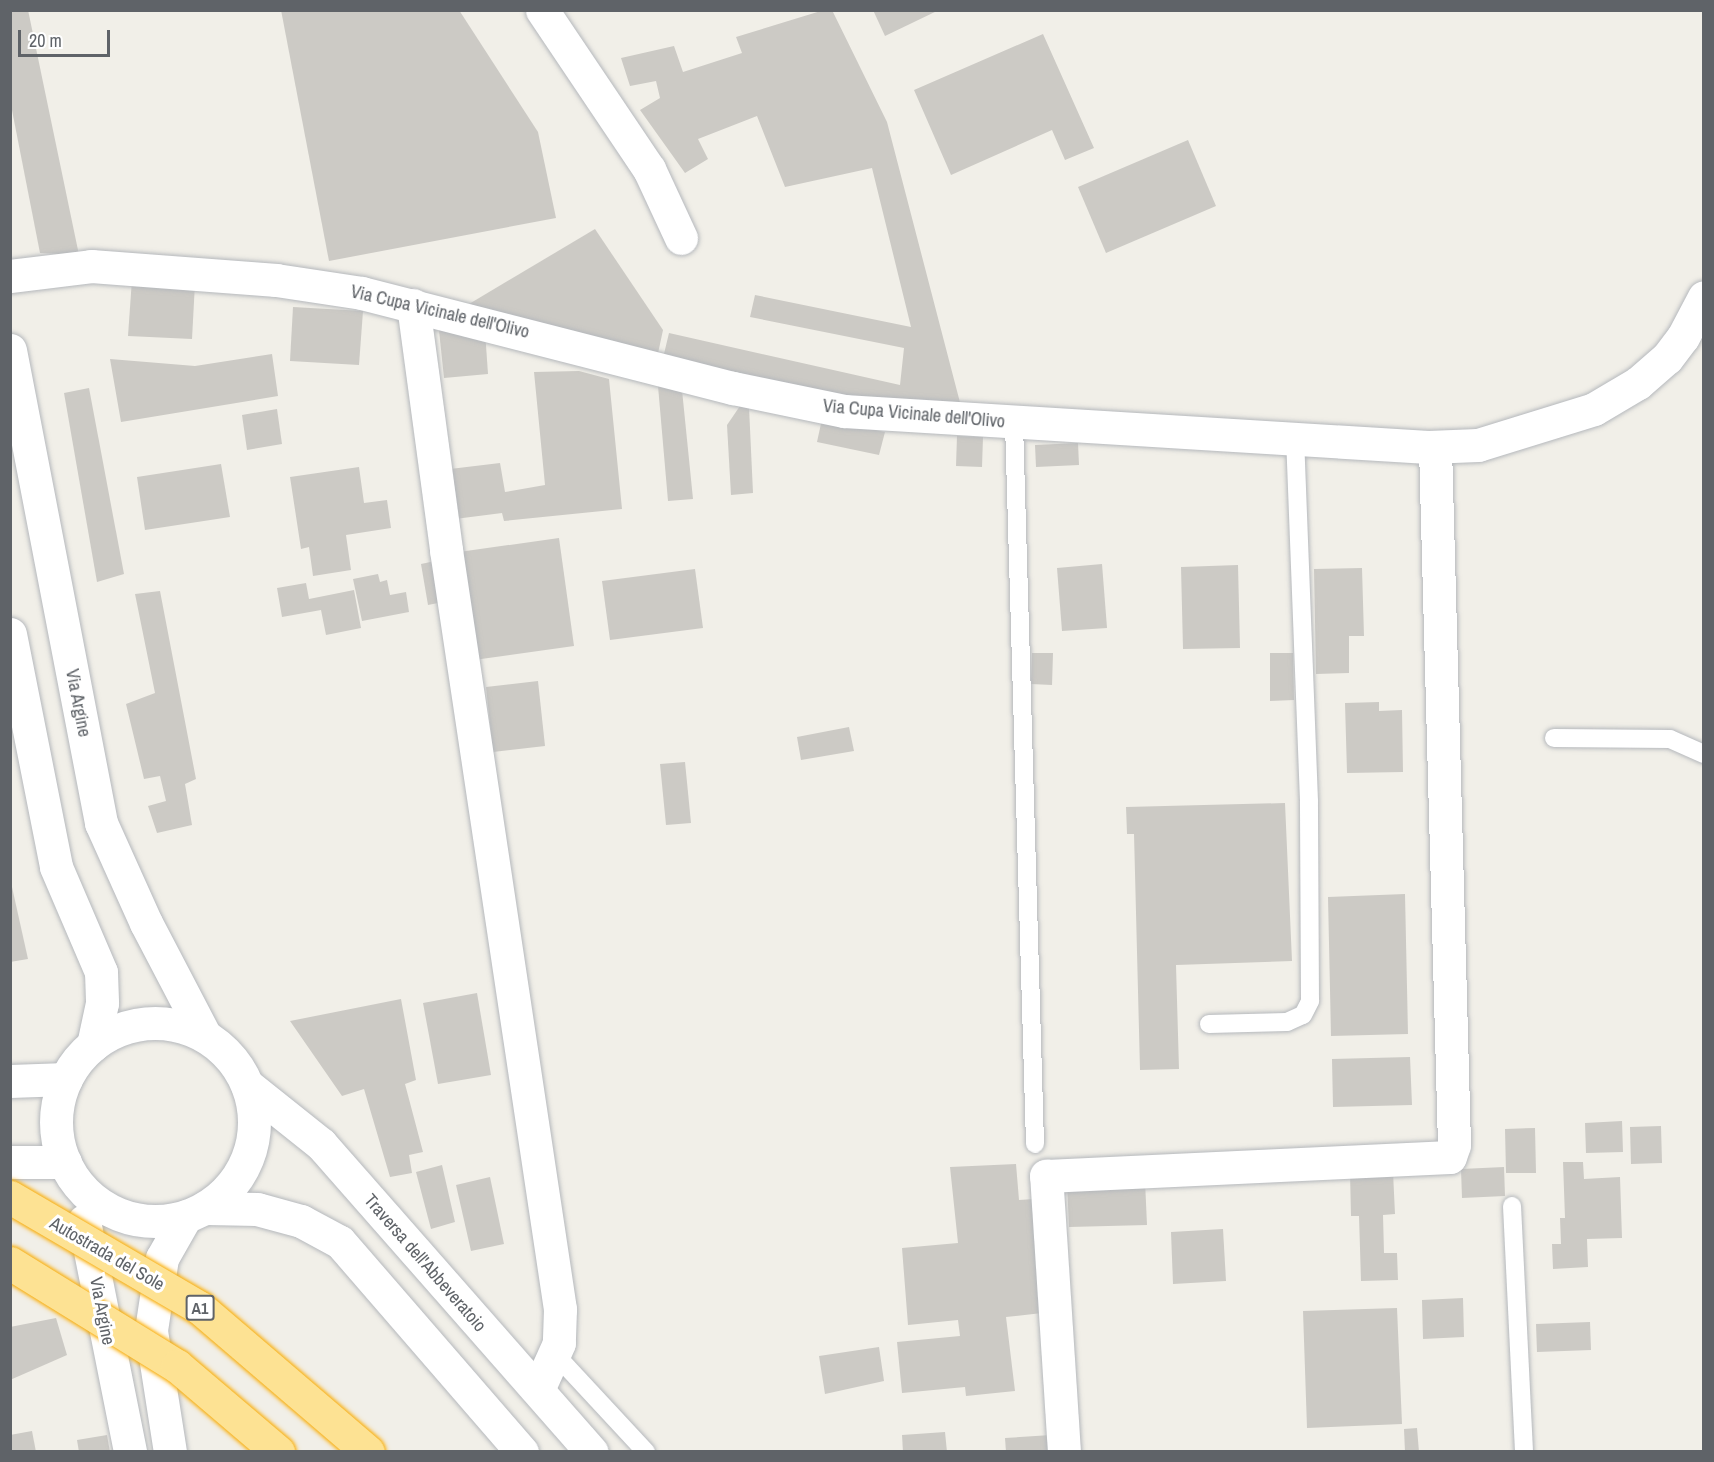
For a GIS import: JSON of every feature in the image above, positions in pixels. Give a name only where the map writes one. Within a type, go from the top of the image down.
[{"type":"highway","name":"Autostrada del Sole","points":[[10,1197],[200,1308],[368,1452]]},
{"type":"highway","points":[[10,1263],[177,1366],[278,1452]]},
{"type":"street","points":[[543,10],[650,169],[681,238]]},
{"type":"street","name":"Via Cupa Vicinale dell'Olivo","points":[[10,276],[91,266],[276,280],[362,292],[733,388],[844,411],[1435,447],[1478,445],[1594,409],[1638,383],[1667,358],[1683,337],[1704,297]]},
{"type":"street","points":[[413,305],[446,550],[560,1309],[555,1354],[538,1390]]},
{"type":"street","name":"Via Argine","points":[[10,350],[101,823],[141,914],[205,1036]]},
{"type":"street","points":[[1064,1452],[1046,1176],[1450,1157],[1454,1145],[1435,447]]},
{"type":"street","points":[[10,634],[56,867],[101,972],[102,1003],[93,1045]]},
{"type":"street","points":[[170,1452],[151,1330],[162,1258],[196,1212],[227,1190],[238,1175],[252,1140],[254,1113],[247,1085],[223,1049],[205,1036],[167,1023],[128,1026],[93,1045],[66,1079],[56,1109],[57,1141],[67,1166],[90,1197],[119,1215],[152,1222],[196,1212],[257,1209],[301,1221],[340,1242],[522,1452]]},
{"type":"street","points":[[10,1081],[66,1079]]},
{"type":"street","name":"Traversa dell'Abbeveratoio","points":[[247,1085],[321,1144],[592,1452]]},
{"type":"street","points":[[10,1162],[67,1166]]},
{"type":"street","name":"Via Argine","points":[[67,1166],[83,1216],[130,1452]]},
{"type":"lane","points":[[1014,423],[1035,1144]]},
{"type":"lane","points":[[1209,1024],[1287,1022],[1303,1015],[1310,1001],[1309,801],[1295,439]]},
{"type":"lane","points":[[1554,738],[1670,739],[1704,754]]},
{"type":"lane","points":[[1512,1206],[1524,1452]]},
{"type":"lane","points":[[555,1354],[646,1452]]},
{"type":"building","points":[[10,10],[28,10],[79,255],[40,253],[10,100]]},
{"type":"building","points":[[281,10],[459,10],[538,132],[556,218],[329,261]]},
{"type":"building","points":[[824,10],[832,10],[887,122],[963,414],[881,406],[663,358],[669,333],[900,385],[904,348],[750,317],[755,295],[911,327],[872,168],[785,187],[757,116],[698,139],[708,159],[685,173],[640,110],[660,98],[656,81],[630,86],[621,58],[674,46],[683,72],[742,53],[736,37]]},
{"type":"building","points":[[873,10],[939,10],[885,36]]},
{"type":"building","points":[[1043,34],[1094,148],[1065,160],[1052,130],[951,175],[914,90]]},
{"type":"building","points":[[1188,140],[1216,206],[1106,253],[1078,187]]},
{"type":"building","points":[[595,229],[663,330],[657,358],[469,304]]},
{"type":"building","points":[[132,279],[195,283],[192,339],[128,336]]},
{"type":"building","points":[[293,307],[363,311],[359,365],[290,361]]},
{"type":"building","points":[[438,321],[485,331],[488,374],[444,378]]},
{"type":"building","points":[[272,354],[278,396],[121,422],[110,359],[195,366]]},
{"type":"building","points":[[579,371],[609,379],[622,509],[504,521],[502,513],[455,519],[450,469],[500,463],[505,492],[545,485],[534,372]]},
{"type":"building","points":[[658,386],[682,390],[693,499],[668,501]]},
{"type":"building","points":[[89,388],[124,574],[97,582],[64,393]]},
{"type":"building","points":[[740,406],[749,407],[753,493],[731,495],[727,425]]},
{"type":"building","points":[[277,409],[282,444],[247,450],[242,415]]},
{"type":"building","points":[[822,419],[885,432],[879,455],[817,442]]},
{"type":"building","points":[[957,436],[983,437],[982,467],[956,466]]},
{"type":"building","points":[[1078,443],[1079,465],[1036,467],[1035,445]]},
{"type":"building","points":[[221,464],[230,517],[145,530],[137,477]]},
{"type":"building","points":[[359,467],[364,503],[387,500],[391,528],[346,535],[351,570],[313,576],[309,547],[301,549],[290,477]]},
{"type":"building","points":[[559,538],[574,646],[474,660],[459,552]]},
{"type":"building","points":[[440,560],[448,601],[428,605],[421,564]]},
{"type":"building","points":[[1102,564],[1107,628],[1062,631],[1057,568]]},
{"type":"building","points":[[1238,565],[1240,648],[1183,649],[1181,567]]},
{"type":"building","points":[[1362,568],[1364,636],[1349,636],[1349,673],[1316,674],[1314,569]]},
{"type":"building","points":[[695,569],[703,628],[610,640],[602,581]]},
{"type":"building","points":[[378,574],[380,582],[387,580],[390,595],[406,592],[409,612],[362,621],[353,579]]},
{"type":"building","points":[[306,583],[309,599],[354,590],[361,628],[326,635],[321,610],[282,617],[277,588]]},
{"type":"building","points":[[160,591],[196,779],[185,784],[192,825],[157,833],[148,806],[166,801],[160,776],[144,779],[126,704],[155,693],[135,594]]},
{"type":"building","points":[[1032,653],[1053,653],[1052,685],[1031,684]]},
{"type":"building","points":[[1270,653],[1293,653],[1294,700],[1270,701]]},
{"type":"building","points":[[538,681],[545,746],[493,752],[486,687]]},
{"type":"building","points":[[1379,702],[1379,711],[1402,710],[1403,772],[1347,773],[1345,703]]},
{"type":"building","points":[[849,727],[854,751],[801,760],[797,737]]},
{"type":"building","points":[[685,762],[691,823],[666,825],[660,764]]},
{"type":"building","points":[[1285,803],[1292,961],[1176,965],[1179,1069],[1140,1070],[1134,834],[1127,834],[1126,807]]},
{"type":"building","points":[[10,878],[28,959],[10,962]]},
{"type":"building","points":[[1405,894],[1408,1034],[1331,1036],[1328,897]]},
{"type":"building","points":[[477,993],[491,1075],[438,1084],[423,1003]]},
{"type":"building","points":[[401,999],[416,1080],[405,1084],[423,1152],[409,1155],[412,1173],[390,1177],[364,1089],[342,1096],[290,1021]]},
{"type":"building","points":[[1410,1057],[1412,1105],[1333,1107],[1332,1059]]},
{"type":"building","points":[[1622,1121],[1623,1152],[1586,1153],[1585,1123]]},
{"type":"building","points":[[1661,1126],[1662,1163],[1631,1164],[1630,1127]]},
{"type":"building","points":[[1535,1128],[1536,1173],[1506,1173],[1505,1129]]},
{"type":"building","points":[[1563,1162],[1583,1162],[1584,1179],[1620,1177],[1622,1238],[1587,1239],[1588,1267],[1553,1269],[1552,1244],[1561,1244],[1560,1218],[1565,1218]]},
{"type":"building","points":[[1016,1164],[1019,1200],[1034,1199],[1042,1313],[1006,1317],[1015,1391],[966,1396],[965,1387],[902,1393],[897,1342],[960,1336],[958,1320],[908,1325],[902,1248],[958,1243],[950,1167]]},
{"type":"building","points":[[442,1165],[455,1222],[431,1229],[416,1172]]},
{"type":"building","points":[[1504,1167],[1505,1196],[1462,1198],[1461,1169]]},
{"type":"building","points":[[1393,1172],[1395,1214],[1383,1215],[1384,1253],[1397,1253],[1398,1280],[1361,1281],[1359,1216],[1351,1216],[1350,1173]]},
{"type":"building","points":[[490,1177],[504,1244],[471,1251],[456,1185]]},
{"type":"building","points":[[1145,1181],[1147,1225],[1069,1227],[1067,1183]]},
{"type":"building","points":[[1223,1229],[1226,1281],[1173,1284],[1171,1232]]},
{"type":"building","points":[[1463,1298],[1464,1337],[1423,1339],[1422,1300]]},
{"type":"building","points":[[1397,1308],[1402,1424],[1307,1428],[1303,1311]]},
{"type":"building","points":[[56,1318],[67,1355],[10,1380],[10,1327]]},
{"type":"building","points":[[1590,1322],[1591,1350],[1537,1352],[1536,1324]]},
{"type":"building","points":[[879,1347],[884,1381],[825,1394],[819,1356]]},
{"type":"building","points":[[1417,1428],[1419,1452],[1405,1452],[1404,1429]]},
{"type":"building","points":[[32,1431],[36,1452],[10,1452],[10,1435]]},
{"type":"building","points":[[945,1432],[947,1452],[903,1452],[902,1435]]},
{"type":"building","points":[[107,1435],[110,1452],[79,1452],[77,1440]]},
{"type":"building","points":[[1051,1435],[1052,1452],[1006,1452],[1005,1438]]}]
